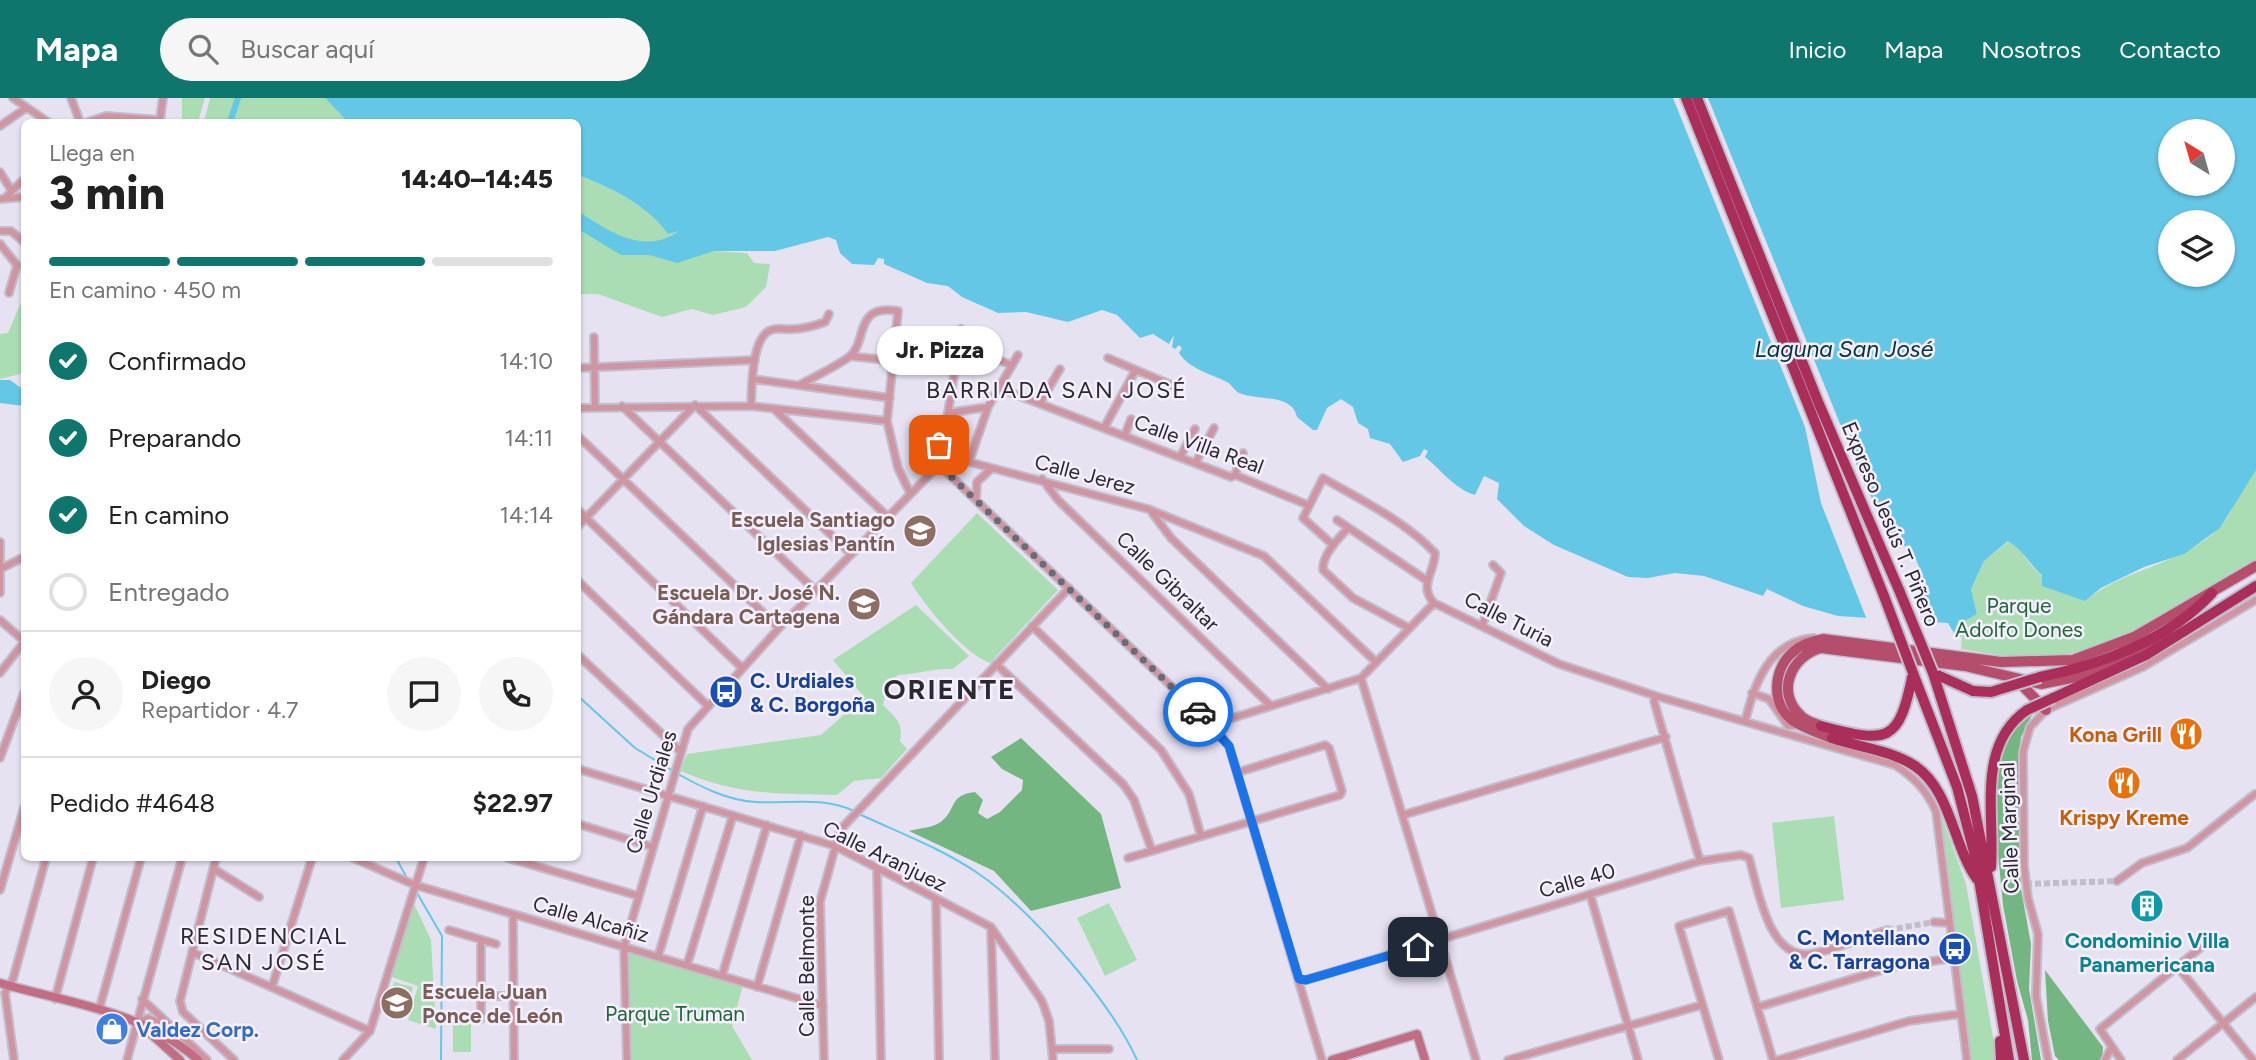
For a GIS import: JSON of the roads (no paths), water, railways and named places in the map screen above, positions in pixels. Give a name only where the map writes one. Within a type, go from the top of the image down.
[{"type":"highway","name":"Expreso Jesús T. Piñero","points":[[1686,98],[1957,787],[1985,881],[2024,1060]]},
{"type":"highway","name":"Expreso Jesús T. Piñero","points":[[1697,98],[1819,404],[1933,673],[1972,796],[1998,997],[2009,1060]]},
{"type":"highway","points":[[1985,881],[1994,759],[2007,729],[2027,710],[2154,651],[2256,586]]},
{"type":"highway","points":[[1933,673],[1973,691],[1991,692],[2095,664],[2129,649],[2190,614],[2212,593]]},
{"type":"highway","points":[[1821,726],[1873,737],[1888,732],[1899,723],[1905,712],[1913,673]]},
{"type":"highway","points":[[1832,738],[1907,762],[1923,773],[1945,807],[1966,863],[1985,881]]},
{"type":"highway","points":[[1998,997],[2001,1060]]},
{"type":"main road","points":[[1832,738],[1800,725],[1791,719],[1781,705],[1778,678],[1781,667],[1793,652],[1805,643],[1823,639],[2001,662],[2073,660],[2134,637],[2255,567]]},
{"type":"main road","points":[[1821,726],[1802,717],[1789,694],[1790,671],[1800,657],[1812,650],[1821,648],[1965,666],[2041,684],[2091,674],[2158,641],[2256,580]]},
{"type":"main road","points":[[2013,677],[2046,710]]},
{"type":"main road","points":[[4,984],[138,1022],[165,1033],[198,1060]]},
{"type":"main road","points":[[138,1022],[180,1060]]},
{"type":"main road","points":[[1332,1060],[1417,1029],[1425,1060]]},
{"type":"street","points":[[13,98],[43,119]]},
{"type":"street","points":[[71,98],[79,119]]},
{"type":"street","points":[[160,119],[163,98]]},
{"type":"street","points":[[0,126],[26,108]]},
{"type":"street","points":[[97,119],[106,116],[146,119]]},
{"type":"street","points":[[0,172],[11,190]]},
{"type":"street","points":[[3,198],[21,182]]},
{"type":"street","points":[[3,198],[21,197]]},
{"type":"street","points":[[0,231],[11,231],[21,239]]},
{"type":"street","points":[[0,244],[21,268]]},
{"type":"street","points":[[9,293],[17,265]]},
{"type":"street","points":[[801,384],[850,356],[869,316],[881,310],[898,311],[887,421],[898,468],[910,493],[939,465],[939,445],[948,412],[961,329]]},
{"type":"street","points":[[751,406],[758,342],[764,334],[777,328],[790,330],[825,323],[829,314]]},
{"type":"street","points":[[594,337],[595,407]]},
{"type":"street","points":[[934,342],[935,363]]},
{"type":"street","points":[[957,342],[1011,365]]},
{"type":"street","points":[[969,463],[988,407],[1018,355]]},
{"type":"street","points":[[850,356],[893,361],[954,362]]},
{"type":"street","points":[[1108,358],[1174,386]]},
{"type":"street","points":[[581,368],[755,360]]},
{"type":"street","points":[[1040,403],[1060,369]]},
{"type":"street","points":[[1104,428],[1135,371]]},
{"type":"street","points":[[753,379],[890,398]]},
{"type":"street","name":"Calle Villa Real","points":[[999,388],[1231,477],[1235,475],[1308,505]]},
{"type":"street","points":[[581,523],[695,405]]},
{"type":"street","points":[[695,405],[851,554]]},
{"type":"street","points":[[622,406],[816,591]]},
{"type":"street","points":[[581,408],[751,406],[887,421]]},
{"type":"street","points":[[948,412],[988,407]]},
{"type":"street","points":[[772,408],[888,517]]},
{"type":"street","points":[[791,425],[792,419],[800,410]]},
{"type":"street","points":[[1125,435],[1130,419]]},
{"type":"street","points":[[1196,462],[1214,428]]},
{"type":"street","points":[[1180,457],[1195,429]]},
{"type":"street","points":[[581,439],[779,628]]},
{"type":"street","points":[[1235,475],[1243,453]]},
{"type":"street","name":"Calle Jerez","points":[[939,465],[953,461],[969,463],[1042,479],[1149,509],[1264,556],[1376,662]]},
{"type":"street","points":[[939,465],[1214,727],[1229,746],[1254,821],[1322,1060]]},
{"type":"street","points":[[976,500],[977,482],[992,468]]},
{"type":"street","points":[[1333,545],[1303,518],[1323,478],[1372,506],[1425,542],[1435,553],[1435,562],[1426,580],[1427,596],[1434,603]]},
{"type":"street","name":"Calle Gibraltar","points":[[1042,479],[1058,500],[1271,706]]},
{"type":"street","name":"Calle Urdiales","points":[[627,1060],[624,947],[688,729],[779,628],[910,493]]},
{"type":"street","points":[[1149,509],[1171,538],[1328,690]]},
{"type":"street","points":[[581,513],[742,668]]},
{"type":"street","points":[[1337,520],[1426,580]]},
{"type":"street","points":[[1348,528],[1333,545],[1323,564],[1323,570],[1353,598],[1409,628]]},
{"type":"street","points":[[0,542],[0,591]]},
{"type":"street","points":[[2,568],[21,558]]},
{"type":"street","points":[[1482,626],[1500,581],[1500,573],[1493,565]]},
{"type":"street","points":[[581,584],[707,705]]},
{"type":"street","name":"Calle Belmonte","points":[[824,1060],[820,902],[835,846],[849,818],[1069,588]]},
{"type":"street","points":[[2046,710],[2143,667],[2256,600]]},
{"type":"street","name":"Calle Turia","points":[[1214,727],[1223,721],[1361,678],[1434,603],[1559,664],[1656,696],[1895,765],[1913,777],[1927,792],[1936,811],[1967,1060]]},
{"type":"street","points":[[0,620],[21,638]]},
{"type":"street","points":[[1032,626],[1161,750],[1189,794],[1201,836]]},
{"type":"street","points":[[1745,722],[1752,693],[1765,666],[1779,653],[1803,639],[1823,639]]},
{"type":"street","points":[[0,673],[21,645]]},
{"type":"street","points":[[581,657],[680,755]]},
{"type":"street","points":[[996,664],[1123,784],[1135,800],[1152,851]]},
{"type":"street","points":[[1361,678],[1476,1060]]},
{"type":"street","points":[[1752,693],[1769,699],[1788,726],[1800,725]]},
{"type":"street","points":[[1656,696],[1654,701],[1700,861]]},
{"type":"street","points":[[0,758],[21,701]]},
{"type":"street","name":"Calle Marginal","points":[[2046,710],[2030,727],[2026,739],[2023,784],[2026,884],[2038,934],[2036,996],[2048,1060]]},
{"type":"street","points":[[1403,815],[1666,737]]},
{"type":"street","points":[[1128,858],[1340,794],[1336,769],[1329,748],[1325,745],[1239,772]]},
{"type":"street","name":"Calle Aranjuez","points":[[581,770],[835,846],[990,927],[1042,1001],[1049,1021],[1053,1060]]},
{"type":"street","points":[[2117,881],[2141,863],[2187,848],[2255,794]]},
{"type":"street","points":[[658,957],[703,806]]},
{"type":"street","points":[[687,965],[733,815]]},
{"type":"street","points":[[0,890],[21,818]]},
{"type":"street","points":[[581,825],[653,847]]},
{"type":"street","points":[[722,976],[767,825]]},
{"type":"street","points":[[757,987],[802,835]]},
{"type":"street","name":"Calle 40","points":[[1299,979],[1306,980],[1700,861],[1741,855],[1749,858],[1773,934],[1789,950],[1808,954],[1888,930]]},
{"type":"street","points":[[14,1060],[4,984],[13,979],[45,861]]},
{"type":"street","points":[[55,999],[92,861]]},
{"type":"street","points":[[99,1010],[140,861]]},
{"type":"street","points":[[127,1060],[181,861]]},
{"type":"street","points":[[215,861],[180,1001],[183,1012],[234,1060]]},
{"type":"street","points":[[272,987],[311,861]]},
{"type":"street","name":"Calle Alcañiz","points":[[363,861],[415,885],[822,1006]]},
{"type":"street","points":[[344,1060],[370,1031],[423,861]]},
{"type":"street","points":[[518,861],[639,896]]},
{"type":"street","points":[[877,868],[881,1060]]},
{"type":"street","points":[[214,869],[259,897]]},
{"type":"street","points":[[1590,894],[1638,1060]]},
{"type":"street","points":[[936,900],[939,1060]]},
{"type":"street","points":[[1719,1060],[1679,926],[1729,911],[1776,1060],[1909,1021],[1960,1014]]},
{"type":"street","points":[[513,915],[514,1060]]},
{"type":"street","points":[[1934,922],[1950,923]]},
{"type":"street","points":[[990,927],[995,1060]]},
{"type":"street","points":[[449,930],[496,944]]},
{"type":"street","points":[[481,940],[481,1019]]},
{"type":"street","points":[[2121,1060],[2100,1029],[2205,944]]},
{"type":"street","points":[[192,952],[370,1031]]},
{"type":"street","points":[[1758,1007],[1892,967],[1954,958]]},
{"type":"street","points":[[2178,966],[2253,1060]]},
{"type":"street","points":[[482,996],[513,996]]},
{"type":"street","points":[[2177,1060],[2256,997]]},
{"type":"street","points":[[142,999],[207,1060]]},
{"type":"street","points":[[1508,1060],[1702,1004]]},
{"type":"street","points":[[138,1022],[148,1017],[171,1027]]},
{"type":"street","points":[[2105,1060],[2111,1048]]},
{"type":"street","points":[[1052,1049],[1109,1049]]},
{"type":"water","name":"Laguna San José","points":[[325,98],[2256,98],[2256,470],[2220,528],[2184,554],[2144,567],[2101,588],[2085,601],[2042,586],[2042,575],[2008,541],[1984,561],[1971,589],[1977,614],[1963,622],[1961,637],[1954,633],[1948,623],[1838,616],[1803,606],[1767,589],[1763,596],[1704,576],[1675,573],[1648,578],[1628,577],[1554,545],[1524,526],[1497,499],[1499,483],[1484,476],[1475,495],[1468,492],[1425,457],[1428,451],[1424,449],[1420,456],[1403,462],[1390,444],[1370,438],[1368,429],[1358,423],[1353,407],[1341,399],[1327,408],[1317,430],[1313,430],[1297,417],[1288,404],[1239,393],[1227,382],[1188,363],[1179,353],[1182,348],[1179,345],[1175,349],[1172,347],[1174,335],[1169,344],[1153,334],[1140,338],[1117,315],[1102,310],[1068,322],[1026,312],[998,313],[962,297],[948,286],[927,283],[884,264],[884,259],[878,258],[874,265],[852,264],[840,253],[836,240],[828,237],[775,251],[714,251],[677,263],[649,255],[621,255],[581,231],[581,213],[614,233],[640,241],[666,238],[679,231],[668,234],[650,214],[615,191],[581,176],[581,119],[345,119]]},
{"type":"water","points":[[0,380],[10,380],[21,388],[21,406],[0,403]]},
{"type":"waterway","points":[[231,119],[238,98]]},
{"type":"waterway","points":[[581,699],[635,748],[673,771]]},
{"type":"waterway","points":[[678,774],[736,799],[756,802],[817,802],[854,811]]},
{"type":"waterway","points":[[859,814],[951,857],[1000,890],[1045,933],[1089,985],[1109,1012],[1137,1060]]},
{"type":"waterway","points":[[398,861],[408,880]]},
{"type":"waterway","points":[[417,893],[442,936],[441,1060]]},
{"type":"tunnel","points":[[2026,884],[2117,881]]},
{"type":"tunnel","points":[[1888,930],[1934,922]]},
{"type":"place","name":"Jr. Pizza","points":[[939,445]]},
{"type":"place","name":"Escuela Santiago Iglesias Pantín","points":[[920,531]]},
{"type":"place","name":"Escuela Dr. José N. Gándara Cartagena","points":[[864,604]]},
{"type":"place","name":"C. Urdiales & C. Borgoña","points":[[726,692]]},
{"type":"place","name":"Kona Grill","points":[[2186,734]]},
{"type":"place","name":"Krispy Kreme","points":[[2124,783]]},
{"type":"place","name":"Condominio Villa Panamericana","points":[[2147,906]]},
{"type":"place","name":"C. Montellano & C. Tarragona","points":[[1955,949]]},
{"type":"place","name":"Escuela Juan Ponce de León","points":[[397,1003]]},
{"type":"place","name":"Valdez Corp.","points":[[112,1029]]},
{"type":"district","name":"BARRIADA SAN JOSÉ","points":[[1057,390]]},
{"type":"district","name":"ORIENTE","points":[[950,689]]},
{"type":"district","name":"RESIDENCIAL SAN JOSÉ","points":[[264,949]]},
{"type":"park label","name":"Parque Adolfo Dones","points":[[2019,617]]},
{"type":"park label","name":"Parque Truman","points":[[675,1013]]}]
